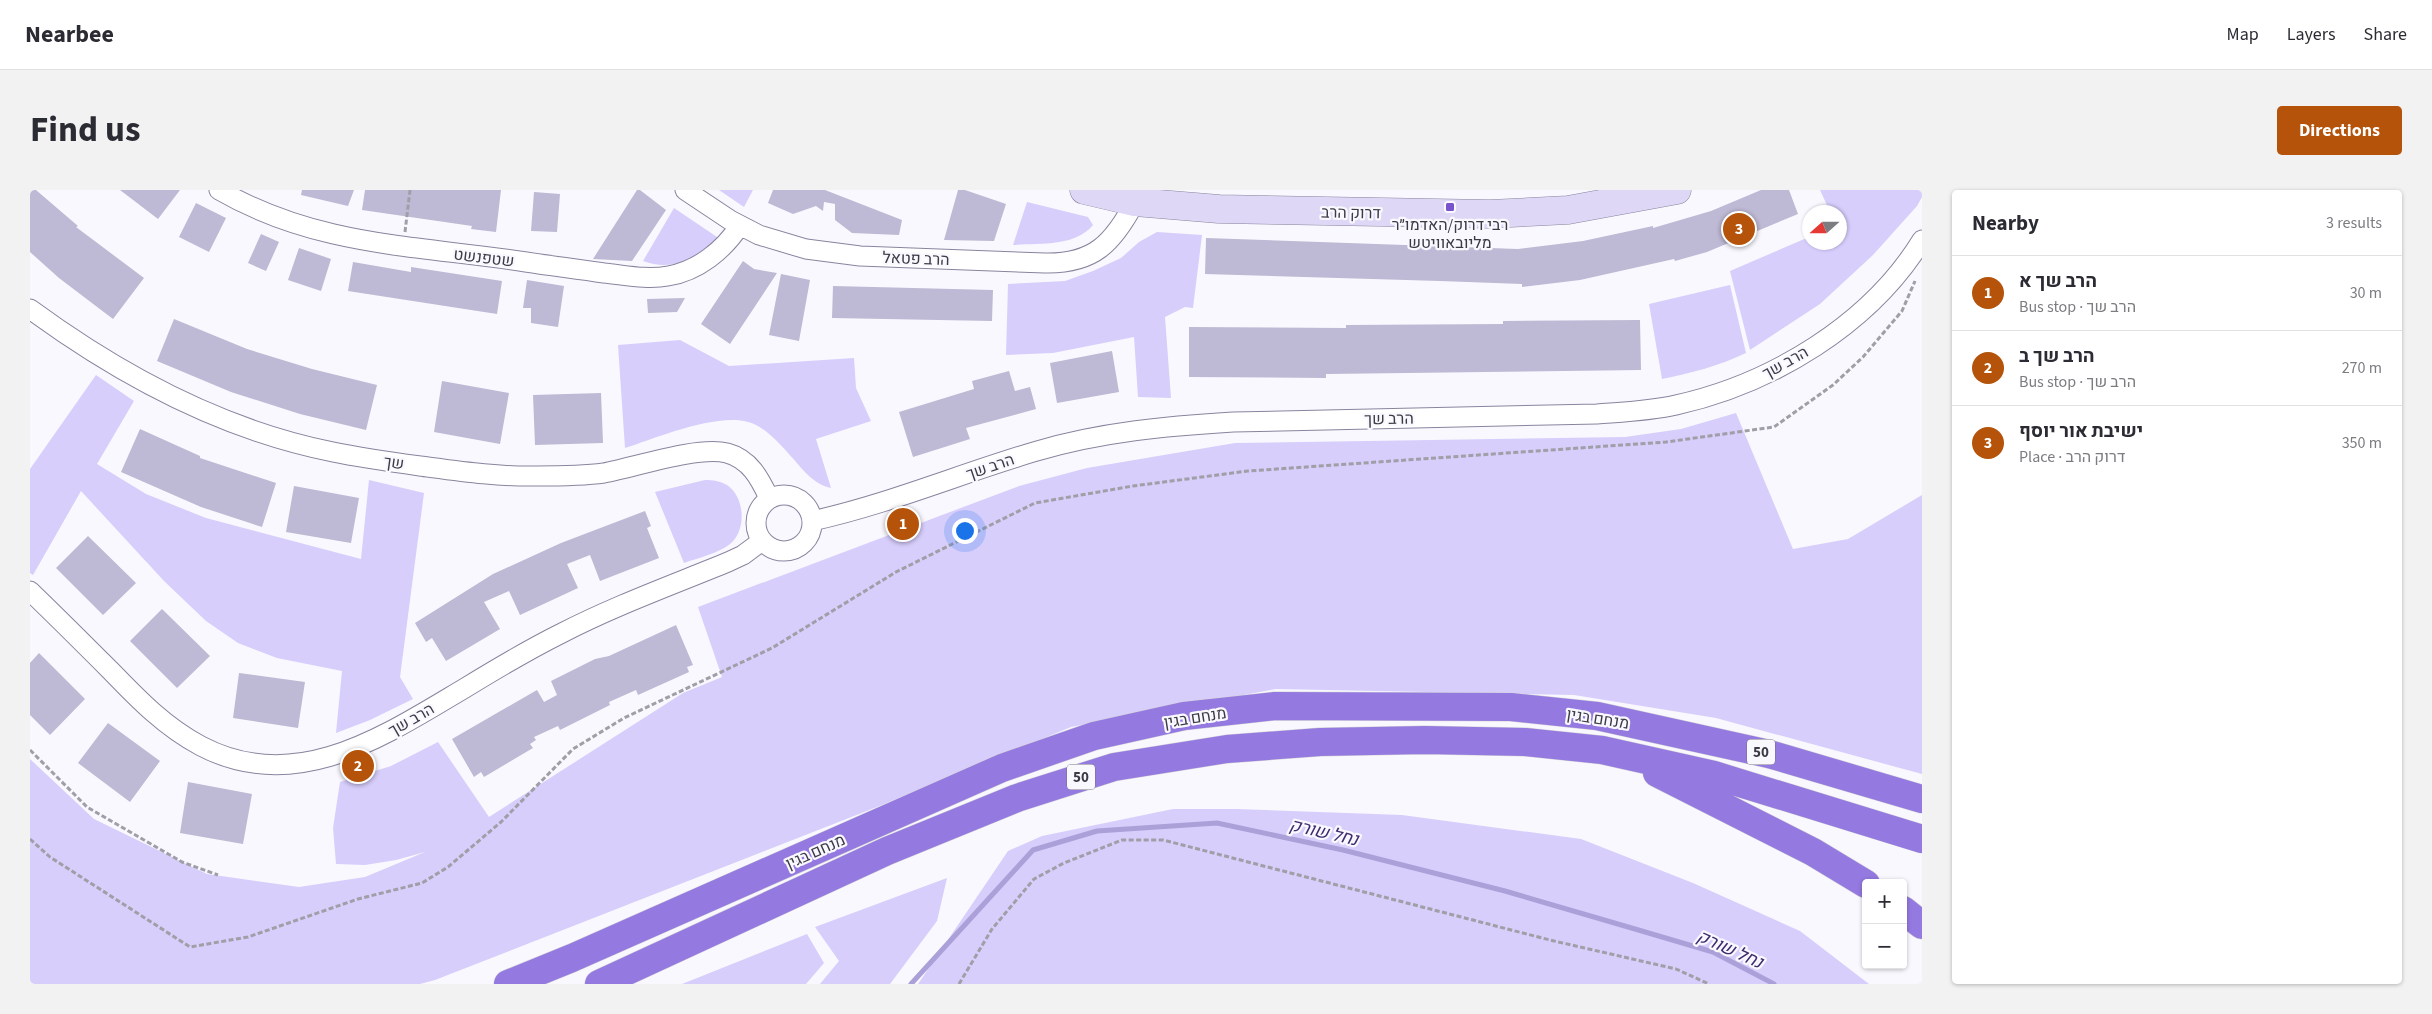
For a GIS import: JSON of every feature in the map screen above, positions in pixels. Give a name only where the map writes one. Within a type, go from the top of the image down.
[{"type":"highway","name":"מנחם בגין","points":[[508,984],[572,958],[1002,768],[1094,736],[1184,716],[1275,706],[1511,707],[1597,716],[1769,754],[1922,799]]},
{"type":"highway","name":"מנחם בגין","points":[[598,984],[887,851],[1017,798],[1114,767],[1226,748],[1320,742],[1425,740],[1525,742],[1602,750],[1714,775],[1922,839]]},
{"type":"highway","points":[[1602,750],[1661,775],[1739,814],[1813,852],[1862,882]]},
{"type":"highway","points":[[1907,913],[1922,926]]},
{"type":"street","name":"שטפנשט","points":[[219,190],[255,209],[311,230],[403,248],[491,256],[635,277],[668,276],[697,265],[721,250],[740,225]]},
{"type":"street","name":"הרב פטאל","points":[[685,190],[740,225],[782,243],[830,253],[1065,264],[1081,260],[1093,254],[1115,237],[1135,202]]},
{"type":"street","name":"דרוק הרב","points":[[1084,190],[1135,202],[1241,210],[1496,214],[1568,210],[1677,190]]},
{"type":"street","name":"הרב שך","points":[[812,521],[869,507],[1039,450],[1107,435],[1174,426],[1232,422],[1597,414],[1649,410],[1684,403],[1750,381],[1797,357],[1819,342],[1876,298],[1910,260],[1922,240]]},
{"type":"street","name":"שך","points":[[30,309],[93,353],[160,391],[224,418],[306,446],[358,457],[440,468],[533,476],[603,473],[686,456],[717,452],[745,462],[759,477],[770,498]]},
{"type":"street","points":[[788,495],[797,498],[805,504],[812,521],[808,538],[795,549],[777,550],[762,541],[758,532],[757,513],[770,498],[788,495]]},
{"type":"street","name":"הרב שך","points":[[30,590],[149,710],[178,732],[202,747],[229,756],[254,763],[285,765],[314,761],[355,749],[410,722],[561,633],[728,562],[743,555],[762,541]]},
{"type":"path","points":[[403,248],[410,190]]},
{"type":"path","points":[[30,839],[50,857],[190,948],[248,937],[358,898],[422,883],[448,867],[501,822],[573,749],[624,718],[772,648],[896,572],[1035,503],[1133,486],[1248,471],[1666,442],[1774,427],[1833,385],[1863,357],[1902,311],[1919,273]]},
{"type":"path","points":[[30,750],[87,807],[182,862],[218,875]]},
{"type":"path","points":[[959,984],[992,929],[1034,879],[1064,862],[1122,840],[1163,840],[1554,941],[1676,969],[1709,984]]},
{"type":"shaded area","points":[[719,190],[753,190],[744,207]]},
{"type":"shaded area","points":[[1820,190],[1922,190],[1922,197],[1917,206],[1873,255],[1820,304],[1750,350],[1730,271],[1802,240],[1802,250],[1847,250],[1847,205],[1827,205]]},
{"type":"shaded area","points":[[1027,202],[1088,217],[1093,225],[1077,237],[1067,240],[1045,244],[1013,245]]},
{"type":"shaded area","points":[[674,208],[720,239],[693,257],[674,264],[664,265],[643,261]]},
{"type":"shaded area","points":[[1157,232],[1202,235],[1193,308],[1185,307],[1165,317],[1171,398],[1138,397],[1134,337],[1053,353],[1006,355],[1008,284],[1065,281],[1121,258],[1139,242]]},
{"type":"shaded area","points":[[1730,285],[1746,353],[1705,369],[1662,379],[1649,304]]},
{"type":"shaded area","points":[[680,340],[729,366],[854,358],[856,388],[871,421],[816,439],[831,488],[812,479],[765,430],[743,421],[727,420],[691,426],[625,448],[618,345]]},
{"type":"shaded area","points":[[96,375],[134,401],[97,464],[146,494],[206,518],[361,559],[369,480],[424,493],[400,677],[413,699],[370,720],[336,733],[342,671],[277,658],[238,643],[206,621],[164,581],[81,491],[33,575],[30,573],[30,469]]},
{"type":"shaded area","points":[[1736,413],[1793,549],[1848,539],[1922,495],[1922,774],[1716,718],[1574,695],[1276,689],[1071,727],[877,807],[435,980],[420,984],[30,984],[30,759],[94,819],[207,874],[299,887],[365,877],[425,852],[396,860],[365,865],[336,864],[333,828],[340,782],[391,766],[438,742],[489,817],[683,693],[722,677],[698,607],[1019,486],[1087,468],[1235,443],[1625,437],[1681,429]]},
{"type":"shaded area","points":[[705,480],[722,483],[733,490],[742,514],[739,531],[730,544],[725,547],[714,553],[684,563],[655,492]]},
{"type":"shaded area","points":[[1173,809],[1237,809],[1402,815],[1581,839],[1693,883],[1800,931],[1869,984],[918,984],[1008,851],[1042,836]]},
{"type":"shaded area","points":[[947,878],[937,921],[890,984],[820,984],[839,961],[815,927]]},
{"type":"shaded area","points":[[807,934],[824,963],[806,984],[682,984]]},
{"type":"building","points":[[30,190],[36,190],[78,226],[76,227],[144,278],[113,319],[59,278],[30,252]]},
{"type":"building","points":[[120,190],[180,190],[158,219]]},
{"type":"building","points":[[302,190],[354,190],[348,206],[301,195]]},
{"type":"building","points":[[365,190],[501,190],[496,232],[471,229],[472,226],[362,210]]},
{"type":"building","points":[[637,190],[640,190],[666,210],[632,261],[593,259]]},
{"type":"building","points":[[773,190],[825,190],[902,220],[899,235],[852,233],[835,220],[835,204],[824,202],[823,211],[816,206],[793,214],[768,203]]},
{"type":"building","points":[[958,190],[965,190],[1006,204],[994,241],[944,240]]},
{"type":"building","points":[[1761,190],[1789,190],[1798,214],[1707,252],[1675,261],[1674,259],[1580,280],[1522,287],[1522,284],[1205,274],[1206,238],[1518,249],[1583,241],[1653,226],[1653,228],[1711,211]]},
{"type":"building","points":[[534,192],[560,194],[557,232],[531,231]]},
{"type":"building","points":[[196,203],[226,218],[209,252],[179,237]]},
{"type":"building","points":[[261,234],[279,242],[266,271],[248,263]]},
{"type":"building","points":[[299,248],[331,259],[321,291],[288,280]]},
{"type":"building","points":[[743,261],[754,269],[777,273],[730,344],[701,324]]},
{"type":"building","points":[[353,262],[411,272],[411,267],[502,281],[497,314],[348,291]]},
{"type":"building","points":[[781,274],[810,280],[799,341],[769,335]]},
{"type":"building","points":[[527,280],[564,286],[558,327],[531,323],[531,308],[523,308]]},
{"type":"building","points":[[833,286],[993,290],[992,321],[832,318]]},
{"type":"building","points":[[685,298],[677,312],[648,313],[647,299]]},
{"type":"building","points":[[174,319],[247,349],[312,369],[377,385],[366,430],[300,414],[231,392],[157,361]]},
{"type":"building","points":[[1640,320],[1641,370],[1326,374],[1326,378],[1189,377],[1189,327],[1346,328],[1346,325],[1503,324],[1503,321]]},
{"type":"building","points":[[1112,351],[1119,392],[1057,403],[1050,363]]},
{"type":"building","points":[[1009,371],[1015,391],[1030,387],[1036,409],[966,428],[970,439],[913,457],[899,412],[974,389],[972,381]]},
{"type":"building","points":[[442,381],[509,393],[500,444],[434,432]]},
{"type":"building","points":[[601,393],[603,443],[535,445],[533,395]]},
{"type":"building","points":[[140,429],[200,456],[200,458],[276,483],[262,527],[201,507],[121,472]]},
{"type":"building","points":[[294,486],[359,498],[351,543],[286,532]]},
{"type":"building","points":[[645,511],[651,526],[647,528],[659,558],[600,581],[590,555],[567,564],[578,588],[520,615],[509,591],[484,602],[500,629],[446,661],[432,638],[426,642],[415,623],[493,574],[561,543]]},
{"type":"building","points":[[88,536],[136,583],[103,615],[56,568]]},
{"type":"building","points":[[162,609],[210,656],[177,688],[130,641]]},
{"type":"building","points":[[676,625],[693,665],[687,667],[689,672],[638,695],[636,690],[609,702],[610,705],[560,730],[558,726],[534,737],[536,740],[530,744],[533,748],[484,777],[481,772],[474,777],[452,739],[537,690],[544,702],[557,695],[551,681],[595,659],[609,656]]},
{"type":"building","points":[[39,653],[85,699],[50,735],[30,715],[30,663]]},
{"type":"building","points":[[239,673],[305,682],[298,728],[233,718]]},
{"type":"building","points":[[108,723],[160,761],[130,802],[78,763]]},
{"type":"building","points":[[188,782],[252,794],[243,844],[180,833]]},
{"type":"waterway","name":"נחל שורק","points":[[911,984],[1033,850],[1097,831],[1217,823],[1343,850],[1505,891],[1713,952],[1774,984]]},
{"type":"place","name":"רבי דרוק/האדמו״ר מליובאוויטש","points":[[1450,207]]},
{"type":"place","name":"ישיבת אור יוסף","points":[[1739,229]]},
{"type":"place","name":"הרב שך א","points":[[903,524]]},
{"type":"place","name":"הרב שך ב","points":[[358,766]]}]
